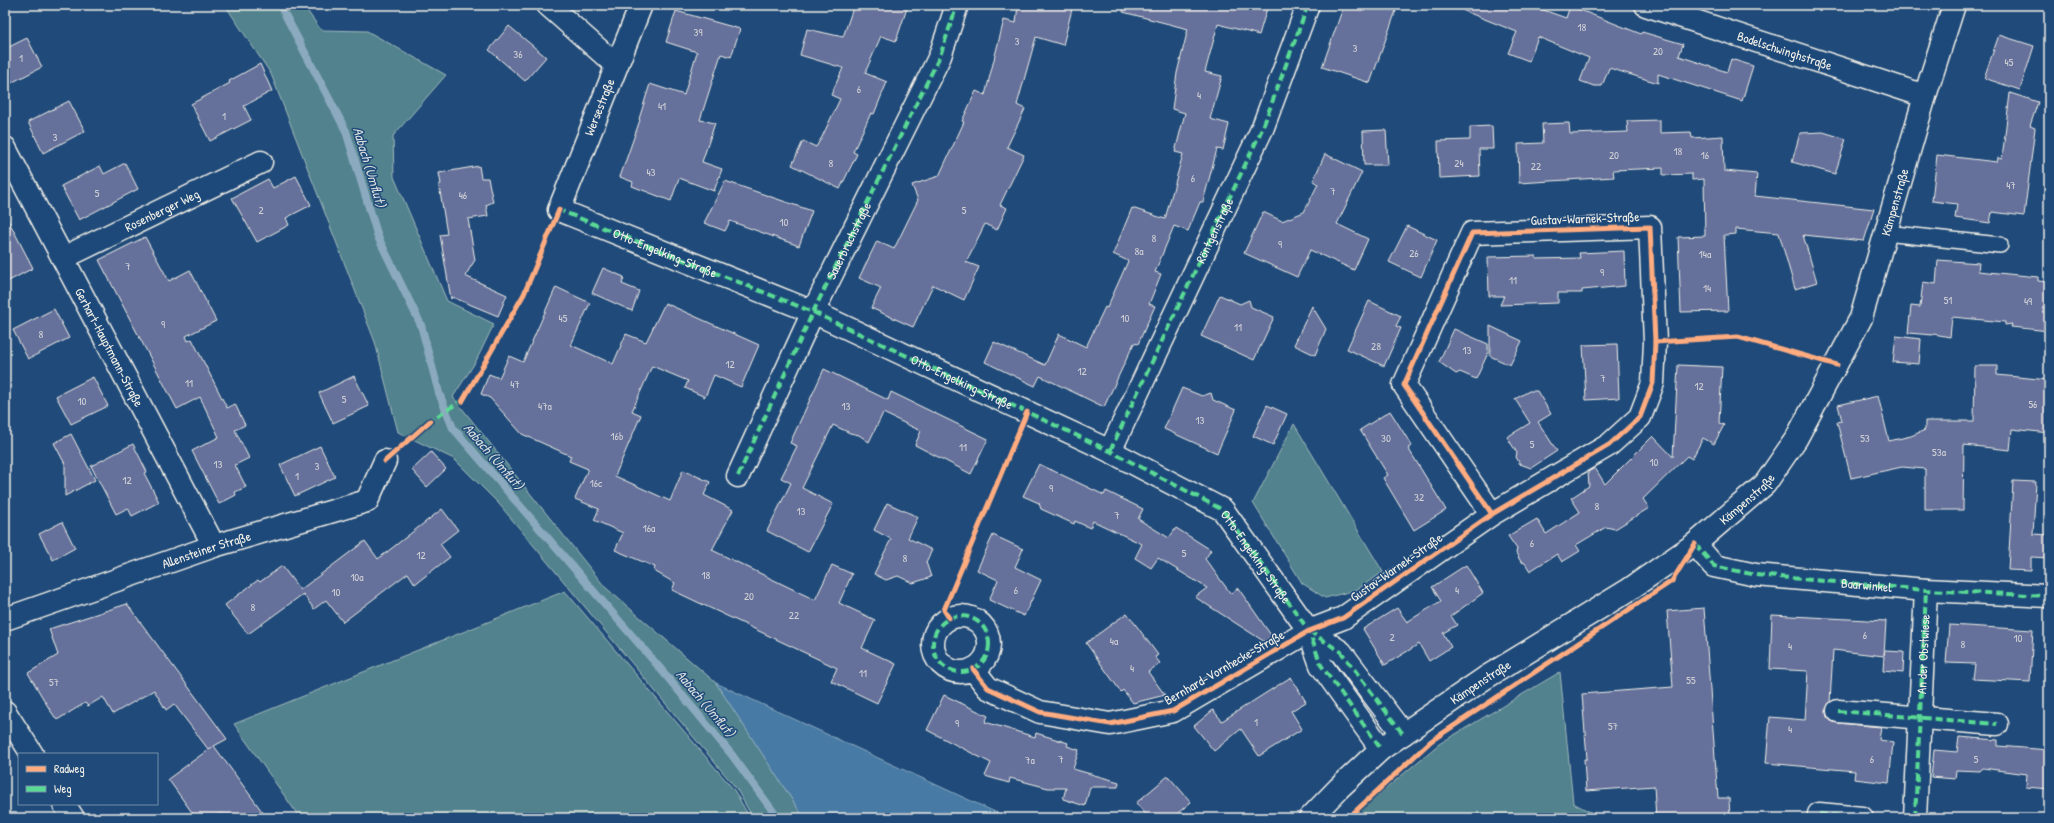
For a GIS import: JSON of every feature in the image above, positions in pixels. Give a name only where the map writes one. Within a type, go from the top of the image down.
[{"type":"street","points":[[548,5],[616,65]]},
{"type":"street","name":"Wersestraße","points":[[559,210],[641,5]]},
{"type":"street","name":"Sauerbruchstraße","points":[[738,476],[813,312],[940,56],[957,5]]},
{"type":"street","name":"Röntgenstraße","points":[[1110,451],[1263,127],[1308,5]]},
{"type":"street","name":"Bodelschwinghstraße","points":[[1646,5],[1925,96]]},
{"type":"street","name":"Kämpenstraße","points":[[1310,818],[1339,788],[1381,749],[1484,678],[1627,591],[1695,544],[1765,484],[1796,439],[1861,318],[1925,96],[1954,5]]},
{"type":"street","name":"Gerhart-Hauptmann-Straße","points":[[5,148],[214,546]]},
{"type":"street","name":"Rosenberger Weg","points":[[63,258],[261,162]]},
{"type":"street","name":"Otto-Engelking-Straße","points":[[559,210],[813,312],[1110,451],[1223,510],[1309,631],[1321,665],[1381,749]]},
{"type":"street","name":"Gustav-Warnek-Straße","points":[[1309,631],[1343,618],[1492,514],[1609,445],[1640,417],[1653,383],[1655,349],[1650,227],[1472,233],[1404,385],[1492,514]]},
{"type":"street","name":"Allensteiner Straße","points":[[5,619],[214,546],[367,500],[386,460]]},
{"type":"street","name":"Baarwinkel","points":[[1695,544],[1714,566],[1756,575],[1926,590],[2049,596]]},
{"type":"street","name":"An der Obstwiese","points":[[1914,818],[1926,590]]},
{"type":"street","name":"Otto-Engelking-Straße","points":[[1309,631],[1340,652],[1403,734]]},
{"type":"street","name":"Bernhard-Vornhecke-Straße","points":[[973,669],[988,688],[1040,712],[1110,724],[1173,711],[1309,631]]},
{"type":"street","points":[[5,712],[31,753]]},
{"type":"street","points":[[1838,712],[1997,724]]},
{"type":"street","points":[[65,805],[73,818]]},
{"type":"street","points":[[1820,814],[1862,818]]},
{"type":"lane","points":[[1885,233],[2000,245]]},
{"type":"green space","points":[[225,5],[303,5],[321,30],[367,31],[446,75],[393,136],[394,177],[447,301],[494,324],[476,361],[453,397],[605,587],[716,683],[804,818],[753,818],[736,788],[499,504],[454,459],[398,432],[375,342],[271,74]]},
{"type":"green space","points":[[1294,424],[1383,572],[1356,590],[1325,598],[1302,583],[1253,503]]},
{"type":"green space","points":[[565,591],[734,790],[750,818],[300,818],[234,724]]},
{"type":"green space","points":[[1560,672],[1573,803],[1602,818],[1353,818],[1439,744]]},
{"type":"water","points":[[716,683],[1008,818],[804,818]]},
{"type":"building","points":[[854,5],[908,5],[896,41],[881,36],[865,73],[887,82],[874,114],[871,113],[853,152],[857,154],[840,189],[792,165],[803,141],[816,147],[822,137],[840,99],[831,95],[843,68],[800,55],[807,29],[843,37]]},
{"type":"building","points":[[1018,5],[1073,5],[1063,45],[1036,37],[1017,105],[1025,109],[1007,147],[1024,155],[1000,205],[1007,208],[997,230],[985,224],[966,262],[979,267],[964,300],[933,285],[913,327],[871,308],[881,288],[859,278],[877,241],[894,249],[918,200],[912,185],[939,176],[964,122],[962,121],[976,91],[985,95],[1004,20],[1016,23]]},
{"type":"building","points":[[1124,5],[1268,5],[1259,35],[1218,24],[1205,72],[1222,76],[1210,119],[1229,124],[1223,150],[1217,149],[1203,202],[1200,202],[1188,231],[1174,226],[1155,272],[1161,274],[1149,304],[1155,306],[1138,344],[1134,343],[1104,407],[1040,376],[1035,386],[985,362],[994,342],[1045,365],[1059,334],[1086,347],[1105,307],[1107,308],[1128,261],[1113,254],[1132,208],[1165,219],[1183,154],[1175,152],[1185,113],[1172,109],[1177,73],[1188,29],[1123,12]]},
{"type":"building","points":[[1344,5],[1398,5],[1370,83],[1322,67]]},
{"type":"building","points":[[1452,5],[1529,5],[1566,18],[1570,6],[1641,34],[1642,32],[1683,44],[1679,56],[1727,72],[1731,59],[1753,66],[1742,101],[1658,74],[1658,83],[1609,68],[1602,86],[1594,86],[1580,81],[1589,58],[1538,37],[1529,61],[1508,53],[1517,32]]},
{"type":"building","points":[[676,11],[740,29],[731,57],[721,54],[700,120],[715,123],[702,162],[722,169],[714,191],[679,178],[671,201],[632,186],[633,182],[620,177],[640,120],[639,119],[650,84],[684,95],[697,52],[666,42]]},
{"type":"building","points":[[509,26],[546,57],[525,81],[489,50]]},
{"type":"building","points":[[1999,35],[2034,46],[2020,90],[1984,78]]},
{"type":"building","points":[[27,38],[42,67],[5,86],[5,49]]},
{"type":"building","points":[[260,64],[272,91],[244,106],[251,120],[210,141],[191,104],[230,83],[229,81]]},
{"type":"building","points":[[2010,93],[2038,102],[2030,126],[2035,128],[2024,216],[1992,212],[1990,223],[1955,218],[1957,204],[1932,201],[1937,155],[1997,162],[1998,158],[2002,159]]},
{"type":"building","points":[[69,101],[85,131],[43,153],[28,122]]},
{"type":"building","points":[[1660,120],[1660,133],[1691,132],[1692,138],[1723,136],[1724,171],[1757,174],[1755,196],[1874,209],[1864,241],[1803,235],[1817,282],[1795,289],[1779,233],[1736,229],[1736,234],[1724,235],[1728,311],[1681,312],[1678,237],[1705,236],[1704,179],[1692,180],[1692,174],[1663,175],[1663,168],[1613,170],[1614,177],[1519,183],[1518,144],[1543,143],[1542,124],[1569,123],[1570,134],[1628,132],[1627,121]]},
{"type":"building","points":[[1492,126],[1493,149],[1479,149],[1480,176],[1439,178],[1438,141],[1470,140],[1470,127]]},
{"type":"building","points":[[1386,130],[1388,165],[1364,165],[1363,131]]},
{"type":"building","points":[[1823,132],[1846,139],[1835,174],[1792,162],[1800,133]]},
{"type":"building","points":[[1325,154],[1362,172],[1337,224],[1368,239],[1354,270],[1310,250],[1297,277],[1244,253],[1263,212],[1282,221],[1304,212],[1318,184],[1313,181]]},
{"type":"building","points":[[125,163],[138,189],[79,220],[61,186],[100,166],[104,174]]},
{"type":"building","points":[[479,166],[481,178],[488,178],[493,202],[486,205],[488,216],[468,219],[475,260],[465,276],[507,295],[498,316],[452,297],[451,299],[440,235],[447,234],[439,185],[441,184],[439,173]]},
{"type":"building","points":[[296,176],[311,205],[286,218],[289,225],[257,242],[232,198],[268,179],[273,188]]},
{"type":"building","points":[[725,181],[812,211],[799,246],[730,221],[725,231],[704,223]]},
{"type":"building","points":[[5,214],[33,268],[5,283]]},
{"type":"building","points":[[1407,226],[1437,240],[1421,277],[1389,262]]},
{"type":"building","points":[[145,237],[169,281],[190,270],[216,321],[186,336],[188,341],[192,339],[227,408],[235,404],[245,425],[235,430],[249,458],[235,465],[246,487],[235,492],[236,495],[219,504],[192,451],[219,437],[200,397],[177,409],[99,260]]},
{"type":"building","points":[[1624,251],[1625,286],[1582,290],[1582,293],[1558,293],[1558,303],[1500,305],[1504,296],[1489,296],[1488,257],[1536,256],[1536,259],[1580,258],[1579,253]]},
{"type":"building","points":[[1938,260],[1979,263],[1978,271],[2038,277],[2038,281],[2049,282],[2049,331],[2011,327],[2012,324],[2005,325],[2005,322],[1952,317],[1950,337],[1934,334],[1908,333],[1911,306],[1920,307],[1923,282],[1936,284]]},
{"type":"building","points":[[603,268],[624,277],[622,284],[639,291],[632,311],[592,293]]},
{"type":"building","points":[[556,287],[590,303],[571,345],[613,364],[626,334],[646,342],[665,303],[759,345],[741,387],[714,375],[705,397],[685,388],[688,381],[652,366],[632,411],[641,415],[615,476],[670,501],[683,470],[710,482],[704,495],[733,510],[712,550],[815,600],[832,565],[852,574],[839,603],[875,620],[862,648],[896,664],[877,703],[831,681],[837,668],[672,590],[675,583],[654,571],[655,567],[615,550],[623,533],[594,520],[599,509],[575,499],[588,469],[569,461],[571,456],[522,434],[490,398],[481,394],[489,374],[499,378],[509,356],[523,362]]},
{"type":"building","points":[[1220,295],[1240,304],[1249,300],[1251,307],[1274,317],[1254,360],[1201,336]]},
{"type":"building","points":[[1369,301],[1401,316],[1396,326],[1401,328],[1384,366],[1347,349]]},
{"type":"building","points":[[1312,306],[1326,329],[1315,355],[1294,345]]},
{"type":"building","points":[[54,309],[69,338],[28,359],[13,330]]},
{"type":"building","points":[[1490,326],[1522,341],[1510,365],[1490,356]]},
{"type":"building","points":[[1454,329],[1488,344],[1488,353],[1476,379],[1460,372],[1456,374],[1439,362]]},
{"type":"building","points":[[1896,336],[1921,339],[1919,364],[1893,362]]},
{"type":"building","points":[[1617,344],[1619,398],[1586,400],[1583,345]]},
{"type":"building","points":[[1678,365],[1722,367],[1719,423],[1724,425],[1714,444],[1703,438],[1692,459],[1687,456],[1643,499],[1649,508],[1615,529],[1606,527],[1576,545],[1580,551],[1562,562],[1557,554],[1530,571],[1525,563],[1521,562],[1516,553],[1517,549],[1508,536],[1537,519],[1546,534],[1580,512],[1571,498],[1589,486],[1588,472],[1595,468],[1605,484],[1653,436],[1673,457]]},
{"type":"building","points":[[1975,366],[1997,366],[1997,375],[2049,380],[2049,433],[2012,429],[2010,450],[1964,445],[1963,510],[1925,510],[1925,469],[1902,467],[1851,478],[1837,422],[1842,421],[1838,405],[1878,396],[1889,441],[1911,436],[1925,430],[1925,421],[1974,421]]},
{"type":"building","points":[[824,369],[888,400],[891,392],[988,439],[971,474],[915,445],[921,431],[883,413],[869,442],[859,435],[850,433],[833,425],[802,488],[833,504],[808,552],[767,531],[791,483],[781,478],[797,446],[790,443]]},
{"type":"building","points":[[354,376],[369,406],[333,423],[319,393]]},
{"type":"building","points":[[93,377],[108,406],[71,424],[56,396]]},
{"type":"building","points":[[1182,388],[1202,396],[1211,393],[1213,400],[1236,410],[1217,453],[1164,429]]},
{"type":"building","points":[[1529,391],[1537,391],[1551,414],[1538,422],[1557,451],[1531,468],[1520,464],[1516,457],[1517,453],[1507,437],[1530,423],[1515,399]]},
{"type":"building","points":[[1267,405],[1287,414],[1273,445],[1253,436]]},
{"type":"building","points":[[1390,411],[1412,446],[1408,448],[1446,510],[1414,530],[1383,478],[1388,475],[1360,430]]},
{"type":"building","points":[[71,434],[95,480],[65,496],[65,464],[54,443]]},
{"type":"building","points":[[133,444],[147,472],[144,473],[159,502],[132,516],[128,508],[116,514],[91,466]]},
{"type":"building","points":[[320,446],[335,477],[295,496],[280,465]]},
{"type":"building","points":[[431,452],[446,469],[427,487],[412,470]]},
{"type":"building","points":[[1039,464],[1104,495],[1106,491],[1143,509],[1138,519],[1169,538],[1176,528],[1211,550],[1205,559],[1231,594],[1238,588],[1273,638],[1265,642],[1195,597],[1207,588],[1158,558],[1151,568],[1135,558],[1142,544],[1093,521],[1090,528],[1075,521],[1074,524],[1041,509],[1039,503],[1023,496]]},
{"type":"building","points":[[2013,481],[2036,482],[2033,534],[2049,535],[2049,558],[2031,557],[2031,571],[2008,570]]},
{"type":"building","points":[[887,503],[918,517],[908,538],[932,550],[926,562],[931,577],[913,583],[898,576],[886,580],[874,574],[891,539],[874,530]]},
{"type":"building","points":[[442,509],[458,530],[440,544],[450,557],[415,584],[408,573],[343,622],[326,600],[314,609],[303,594],[248,634],[225,605],[258,580],[260,582],[282,566],[300,590],[365,541],[378,559]]},
{"type":"building","points":[[62,522],[75,548],[53,560],[39,534]]},
{"type":"building","points":[[993,535],[1023,549],[1015,567],[1041,580],[1024,616],[989,600],[998,580],[977,570]]},
{"type":"building","points":[[1466,565],[1483,593],[1451,616],[1457,625],[1443,633],[1451,647],[1429,661],[1419,644],[1385,665],[1363,629],[1397,608],[1407,622],[1441,601],[1432,587]]},
{"type":"building","points":[[127,604],[227,739],[214,746],[267,818],[219,814],[213,818],[196,818],[168,779],[212,747],[208,749],[174,704],[166,710],[154,690],[113,714],[103,697],[88,706],[85,703],[57,720],[50,710],[28,673],[58,655],[49,629]]},
{"type":"building","points":[[1704,608],[1718,798],[1729,798],[1730,818],[1656,818],[1654,786],[1586,791],[1584,759],[1587,759],[1582,694],[1673,687],[1667,611]]},
{"type":"building","points":[[1127,613],[1158,655],[1155,657],[1160,663],[1148,672],[1165,695],[1133,703],[1123,690],[1121,692],[1086,643]]},
{"type":"building","points":[[1772,615],[1886,621],[1884,655],[1885,651],[1904,652],[1903,673],[1883,671],[1884,656],[1833,650],[1830,702],[1826,710],[1827,717],[1831,721],[1837,723],[1881,727],[1879,740],[1893,742],[1889,783],[1854,779],[1855,771],[1766,763],[1770,717],[1805,720],[1808,671],[1770,669]]},
{"type":"building","points":[[1949,625],[2033,630],[2030,682],[1973,679],[1975,664],[1946,663]]},
{"type":"building","points":[[1291,677],[1306,702],[1291,711],[1302,729],[1259,756],[1241,729],[1214,751],[1194,726],[1213,710],[1222,721]]},
{"type":"building","points":[[944,695],[988,716],[985,722],[1035,737],[1036,733],[1068,743],[1067,746],[1079,750],[1073,769],[1119,782],[1118,787],[1090,787],[1085,806],[1063,799],[1066,788],[1048,788],[1010,778],[1009,783],[985,776],[991,763],[927,730]]},
{"type":"building","points":[[1959,737],[1998,740],[1998,746],[2049,750],[2049,789],[2026,787],[2027,774],[1983,768],[1980,771],[1956,770],[1955,779],[1931,777],[1934,750],[1957,752]]},
{"type":"building","points":[[1168,776],[1191,802],[1172,818],[1149,818],[1136,803]]},
{"type":"waterway","name":"Aabach (Umflut)","points":[[280,5],[346,131],[378,237],[421,325],[439,393],[453,428],[659,667],[732,755],[778,818]]},
{"type":"marked path","points":[[738,476],[813,312],[940,56],[957,5]]},
{"type":"marked path","points":[[1110,451],[1263,127],[1308,5]]},
{"type":"marked path","points":[[558,212],[559,210],[813,312],[1110,451],[1223,510],[1309,631],[1321,665],[1381,749]]},
{"type":"marked path","points":[[427,423],[464,399]]},
{"type":"marked path","points":[[1695,544],[1714,566],[1756,575],[1926,590],[2049,596]]},
{"type":"marked path","points":[[1915,818],[1926,590]]},
{"type":"marked path","points":[[961,616],[972,618],[981,624],[987,633],[989,644],[987,655],[981,664],[972,670],[961,672],[950,670],[941,664],[935,655],[933,644],[935,633],[941,624],[950,618],[961,616]]},
{"type":"marked path","points":[[1309,631],[1341,652],[1403,734]]},
{"type":"marked path","points":[[1838,711],[1997,724]]},
{"type":"marked path","points":[[1819,814],[1862,818]]},
{"type":"cycle path","points":[[462,402],[524,294],[559,210]]},
{"type":"cycle path","points":[[973,669],[988,688],[1040,712],[1110,724],[1173,711],[1309,631],[1343,618],[1492,514],[1609,445],[1640,417],[1653,383],[1655,342],[1650,227],[1472,233],[1404,385],[1492,514]]},
{"type":"cycle path","points":[[1655,342],[1738,337],[1837,365]]},
{"type":"cycle path","points":[[949,618],[944,610],[1027,412]]},
{"type":"cycle path","points":[[385,461],[430,421]]},
{"type":"cycle path","points":[[1348,818],[1431,741],[1672,581],[1695,544]]}]
